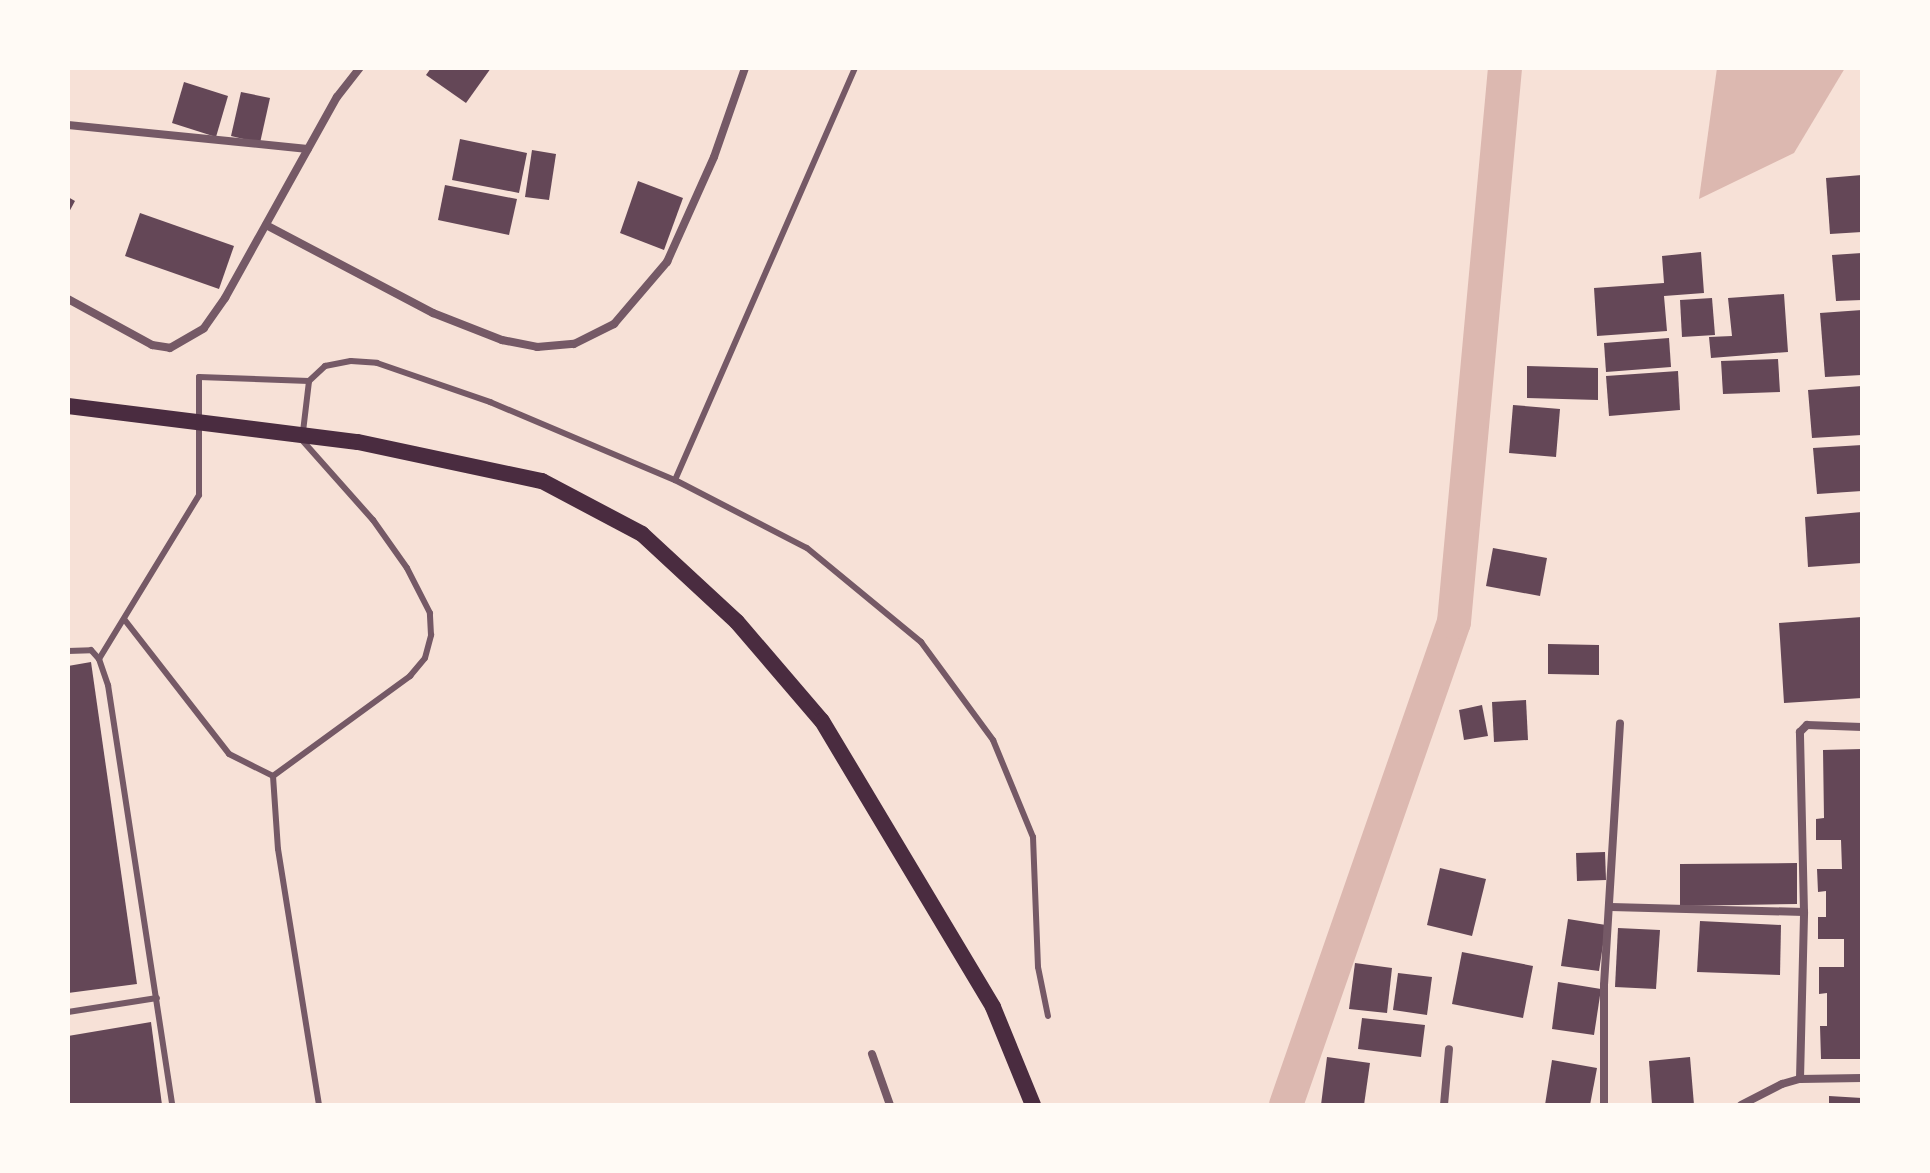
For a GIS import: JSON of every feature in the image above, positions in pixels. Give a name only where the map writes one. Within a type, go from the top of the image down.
[{"type":"main road","points":[[68,406],[358,442],[542,481],[642,534],[737,622],[822,721],[993,1007],[1033,1105]]},
{"type":"street","points":[[68,299],[152,345],[170,348],[204,328],[337,97],[360,68]]},
{"type":"street","points":[[266,225],[433,313],[502,340],[537,347],[574,344],[614,324],[667,262],[714,157],[745,68]]},
{"type":"street","points":[[68,125],[308,149]]},
{"type":"street","points":[[1604,1105],[1604,985],[1620,723]]},
{"type":"street","points":[[1800,1079],[1804,912],[1800,732],[1807,725],[1862,727]]},
{"type":"street","points":[[1611,907],[1804,912]]},
{"type":"street","points":[[1444,1105],[1449,1049]]},
{"type":"street","points":[[872,1054],[890,1105]]},
{"type":"street","points":[[1741,1105],[1782,1084],[1800,1079],[1862,1078]]},
{"type":"lane","points":[[675,480],[855,68]]},
{"type":"lane","points":[[273,776],[410,676],[425,658],[431,635],[430,613],[407,568],[373,520],[302,440],[309,381],[325,366],[351,361],[377,363],[490,402],[675,480],[807,548],[921,642],[993,740],[1033,837],[1038,967],[1048,1016]]},
{"type":"lane","points":[[99,659],[199,495],[199,377],[309,381]]},
{"type":"lane","points":[[124,619],[229,754],[273,776]]},
{"type":"lane","points":[[68,651],[91,650],[99,659],[108,685],[126,787],[172,1105]]},
{"type":"lane","points":[[273,776],[278,849],[319,1105]]},
{"type":"lane","points":[[68,1012],[157,998]]},
{"type":"shaded area","points":[[1717,68],[1845,68],[1794,153],[1699,199]]},
{"type":"building","points":[[431,68],[491,68],[466,103],[426,75]]},
{"type":"building","points":[[184,82],[228,96],[216,137],[172,123]]},
{"type":"building","points":[[241,92],[270,98],[260,143],[231,136]]},
{"type":"building","points":[[460,139],[527,153],[519,193],[452,180]]},
{"type":"building","points":[[532,150],[556,154],[549,200],[525,197]]},
{"type":"building","points":[[1862,175],[1862,232],[1830,234],[1826,178]]},
{"type":"building","points":[[638,181],[683,198],[664,250],[620,233]]},
{"type":"building","points":[[445,185],[517,199],[509,235],[438,220]]},
{"type":"building","points":[[68,197],[75,201],[68,214]]},
{"type":"building","points":[[140,213],[234,246],[219,289],[125,256]]},
{"type":"building","points":[[1701,252],[1704,293],[1664,296],[1667,331],[1597,336],[1594,288],[1664,283],[1662,256]]},
{"type":"building","points":[[1862,253],[1862,300],[1836,301],[1832,255]]},
{"type":"building","points":[[1784,294],[1788,352],[1711,358],[1709,337],[1732,336],[1728,298]]},
{"type":"building","points":[[1712,298],[1715,335],[1682,337],[1680,300]]},
{"type":"building","points":[[1862,310],[1862,375],[1825,377],[1820,313]]},
{"type":"building","points":[[1669,338],[1671,367],[1606,372],[1604,343]]},
{"type":"building","points":[[1778,359],[1780,392],[1723,394],[1721,361]]},
{"type":"building","points":[[1527,366],[1598,368],[1598,400],[1527,398]]},
{"type":"building","points":[[1678,371],[1680,410],[1609,416],[1606,376]]},
{"type":"building","points":[[1862,386],[1862,435],[1812,438],[1808,390]]},
{"type":"building","points":[[1513,405],[1560,409],[1556,457],[1509,453]]},
{"type":"building","points":[[1862,445],[1862,491],[1817,494],[1813,448]]},
{"type":"building","points":[[1862,512],[1862,563],[1808,567],[1805,517]]},
{"type":"building","points":[[1493,548],[1547,558],[1540,596],[1486,586]]},
{"type":"building","points":[[1862,617],[1862,698],[1784,703],[1779,623]]},
{"type":"building","points":[[1548,644],[1599,645],[1599,675],[1548,674]]},
{"type":"building","points":[[91,662],[137,984],[68,993],[68,666]]},
{"type":"building","points":[[1526,700],[1528,740],[1494,742],[1492,702]]},
{"type":"building","points":[[1482,705],[1488,736],[1464,740],[1459,710]]},
{"type":"building","points":[[1862,749],[1862,1059],[1821,1059],[1820,1026],[1827,1026],[1827,993],[1819,994],[1819,967],[1844,967],[1844,939],[1818,939],[1818,917],[1826,917],[1826,891],[1818,892],[1817,869],[1842,869],[1841,840],[1816,840],[1816,819],[1824,818],[1823,750]]},
{"type":"building","points":[[1605,852],[1606,880],[1577,881],[1576,853]]},
{"type":"building","points":[[1797,863],[1797,904],[1680,906],[1680,864]]},
{"type":"building","points":[[1440,868],[1486,879],[1472,936],[1427,925]]},
{"type":"building","points":[[1568,919],[1606,925],[1599,971],[1561,966]]},
{"type":"building","points":[[1700,921],[1781,925],[1780,975],[1697,972]]},
{"type":"building","points":[[1618,928],[1660,930],[1656,989],[1615,987]]},
{"type":"building","points":[[1462,952],[1533,966],[1523,1018],[1452,1004]]},
{"type":"building","points":[[1355,963],[1392,968],[1387,1013],[1349,1009]]},
{"type":"building","points":[[1398,973],[1432,977],[1427,1015],[1393,1010]]},
{"type":"building","points":[[1558,982],[1601,989],[1594,1035],[1552,1029]]},
{"type":"building","points":[[1362,1018],[1425,1025],[1421,1057],[1358,1049]]},
{"type":"building","points":[[151,1022],[162,1105],[68,1105],[68,1036]]},
{"type":"building","points":[[1327,1057],[1370,1063],[1364,1105],[1321,1105]]},
{"type":"building","points":[[1690,1057],[1694,1105],[1652,1105],[1649,1061]]},
{"type":"building","points":[[1552,1060],[1597,1068],[1590,1105],[1545,1105]]},
{"type":"building","points":[[1829,1096],[1862,1098],[1862,1105],[1829,1105]]},
{"type":"waterway","points":[[1286,1105],[1454,622],[1505,68]]}]
